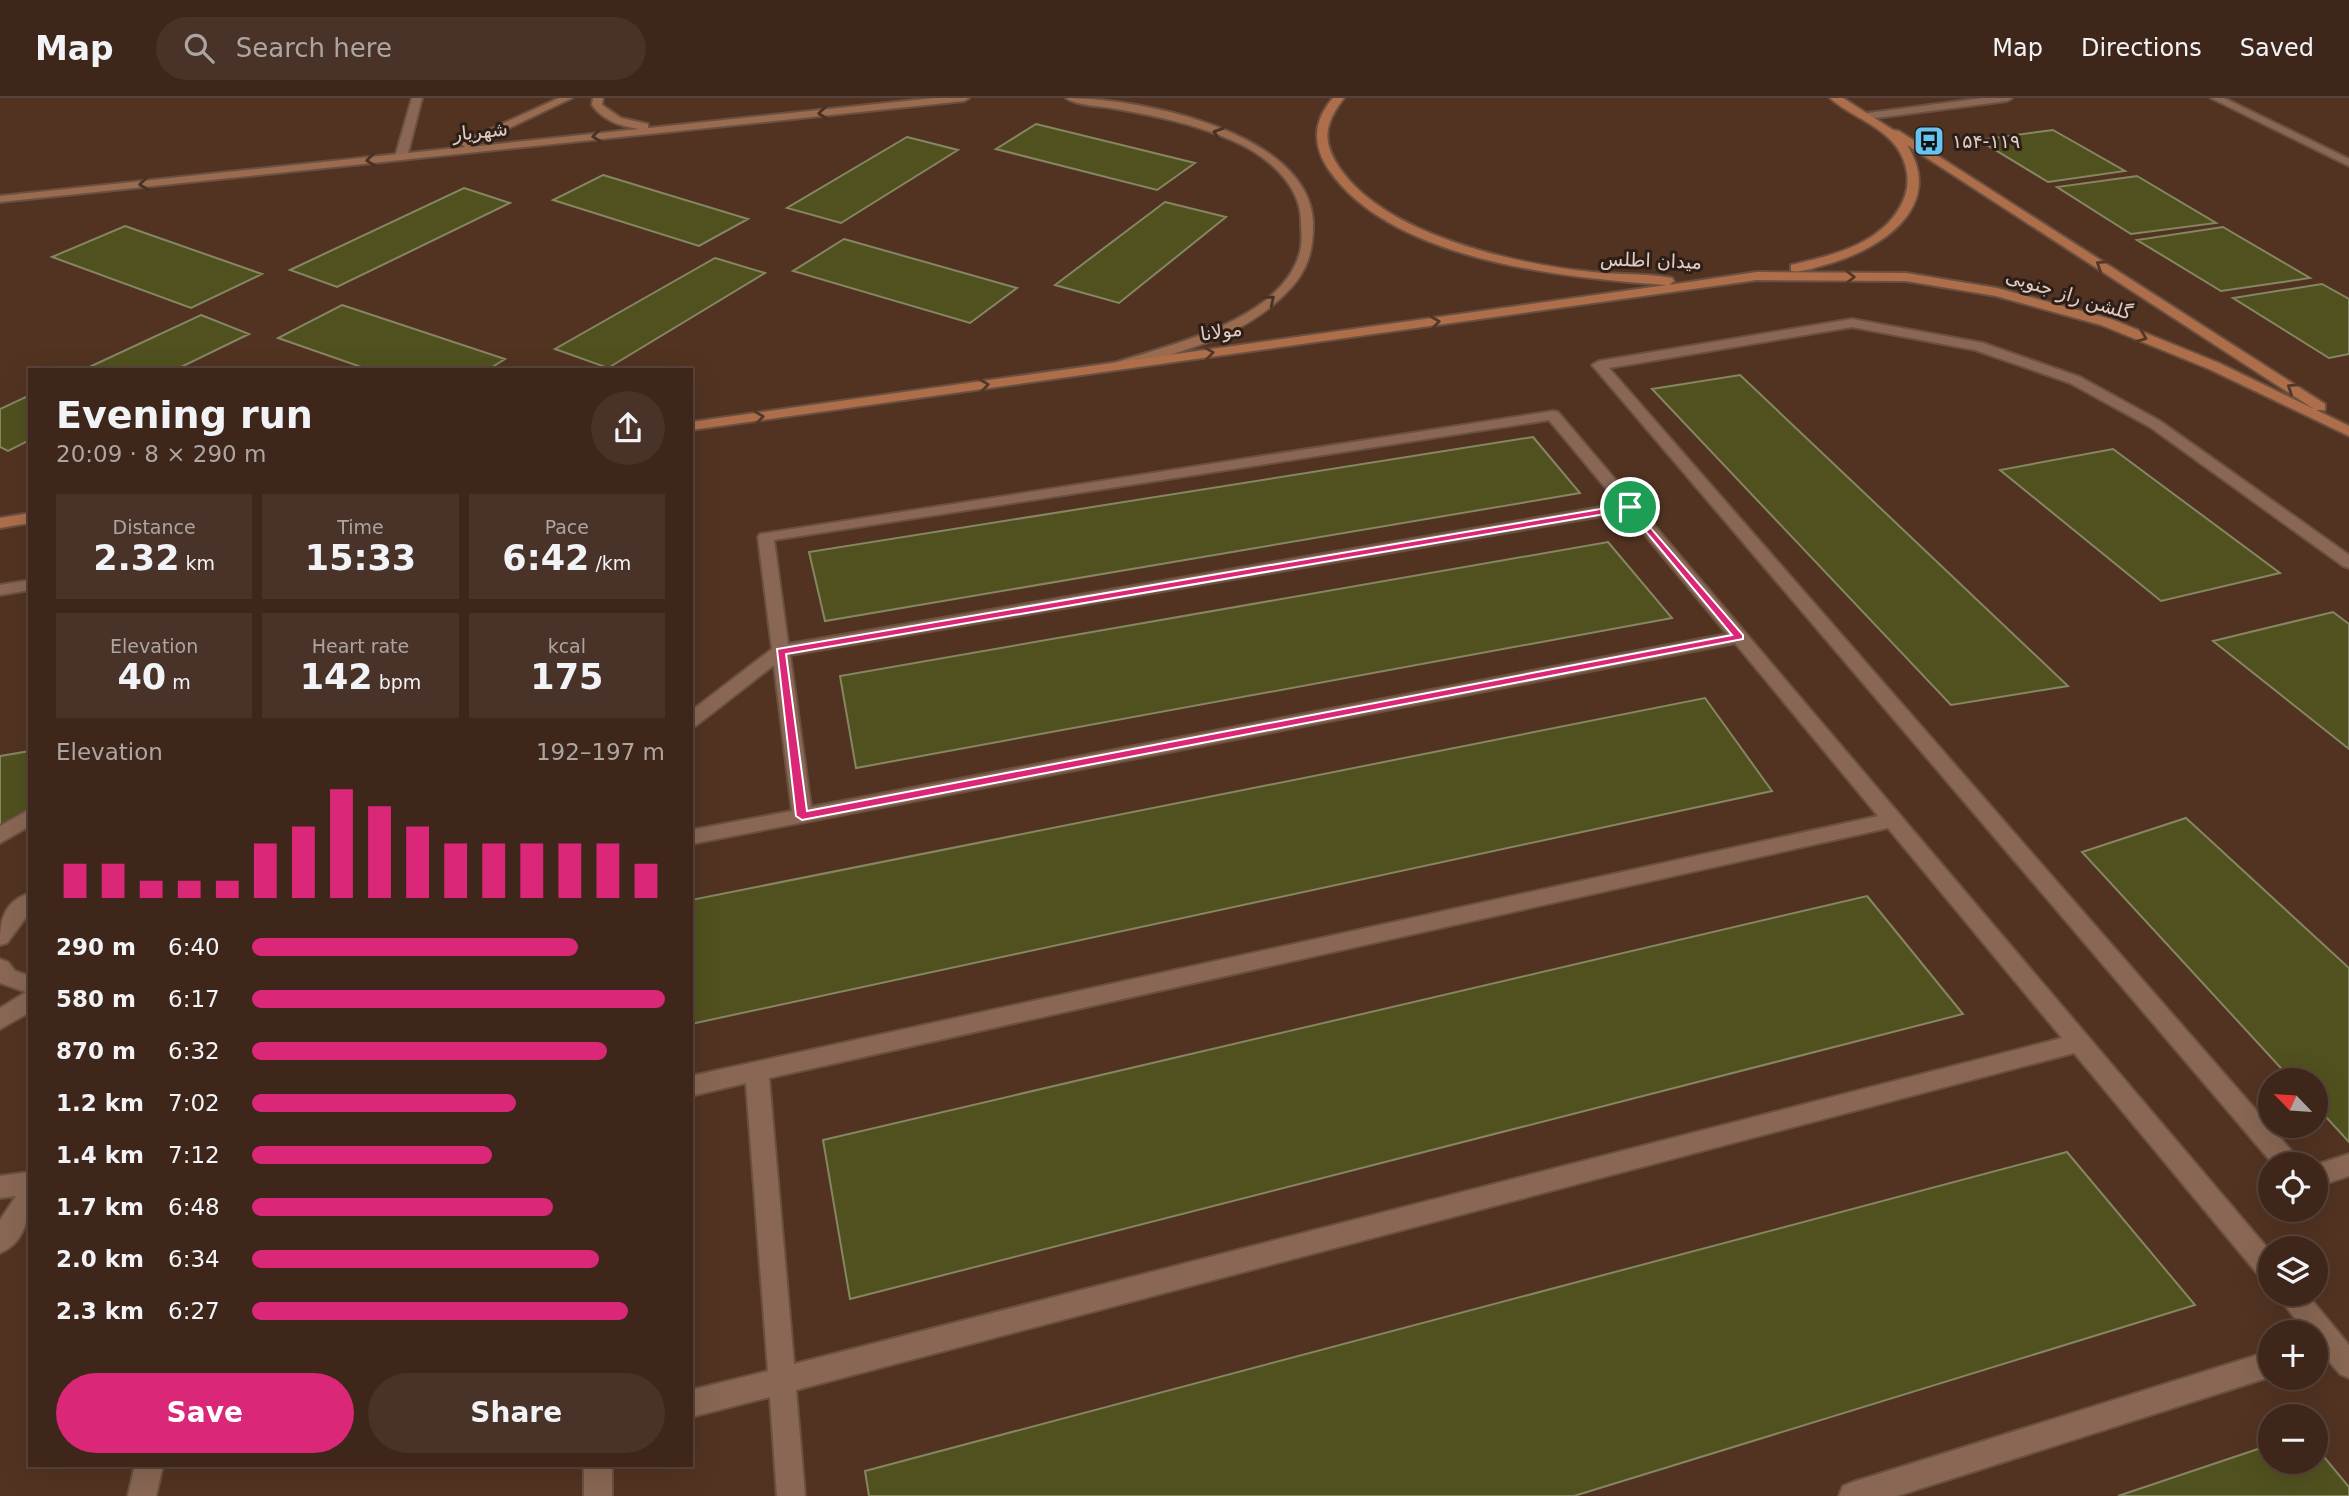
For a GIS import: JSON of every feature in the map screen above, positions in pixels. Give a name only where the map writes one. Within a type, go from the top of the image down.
[{"type":"main road","points":[[450,152],[567,98]]},
{"type":"main road","points":[[598,98],[597,105],[604,116],[631,125],[673,128]]},
{"type":"main road","name":"شهریار","points":[[0,199],[964,98]]},
{"type":"main road","points":[[1071,98],[1142,111],[1240,140],[1272,158],[1292,182],[1307,209],[1310,248],[1288,285],[1269,302],[1242,321],[1208,336],[1119,366]]},
{"type":"main road","name":"میدان اطلس","points":[[1339,98],[1326,112],[1320,142],[1334,174],[1369,205],[1425,235],[1499,259],[1584,275],[1673,281],[1757,276],[1828,261],[1881,238],[1909,209],[1916,177],[1901,146],[1868,116],[1835,98]]},
{"type":"main road","points":[[1842,98],[1868,116]]},
{"type":"main road","name":"گلشن راز جنوبی","points":[[1868,116],[2248,358],[2349,427]]},
{"type":"main road","name":"مولانا","points":[[693,426],[1757,276]]},
{"type":"main road","name":"گلشن راز جنوبی","points":[[1757,276],[1906,277],[1997,292],[2106,322],[2214,366],[2349,432]]},
{"type":"main road","points":[[0,523],[28,519]]},
{"type":"street","points":[[401,157],[417,98]]},
{"type":"street","points":[[1868,116],[2007,98]]},
{"type":"street","points":[[2216,98],[2349,163]]},
{"type":"street","points":[[2278,1152],[1600,365],[1852,323],[1978,346],[2075,380],[2155,424],[2345,556]]},
{"type":"street","points":[[802,816],[766,537],[1553,415],[2258,1256]]},
{"type":"street","points":[[693,719],[781,651],[1630,507]]},
{"type":"street","points":[[0,590],[28,585]]},
{"type":"street","points":[[693,837],[1740,637]]},
{"type":"street","points":[[0,836],[28,817]]},
{"type":"street","points":[[693,1086],[1893,820]]},
{"type":"street","points":[[0,925],[24,905]]},
{"type":"street","points":[[0,937],[24,905]]},
{"type":"street","points":[[0,968],[7,977],[28,984]]},
{"type":"street","points":[[0,1020],[28,1001]]},
{"type":"street","points":[[693,1403],[2078,1043]]},
{"type":"street","points":[[757,1072],[792,1496]]},
{"type":"street","points":[[2328,1173],[2349,1166]]},
{"type":"street","points":[[0,1187],[28,1183]]},
{"type":"street","points":[[0,1241],[28,1198]]},
{"type":"street","points":[[2328,1350],[2349,1365]]},
{"type":"street","points":[[1853,1496],[2258,1368]]},
{"type":"street","points":[[142,1496],[149,1467]]},
{"type":"street","points":[[597,1496],[598,1467]]},
{"type":"building","points":[[1036,124],[1195,163],[1157,190],[996,149]]},
{"type":"building","points":[[2053,130],[2125,171],[2048,182],[1979,140]]},
{"type":"building","points":[[907,137],[958,150],[841,223],[787,208]]},
{"type":"building","points":[[603,175],[748,219],[699,246],[553,200]]},
{"type":"building","points":[[2137,176],[2216,223],[2131,234],[2057,187]]},
{"type":"building","points":[[464,188],[510,203],[337,287],[290,270]]},
{"type":"building","points":[[1165,202],[1226,217],[1119,303],[1055,285]]},
{"type":"building","points":[[125,226],[262,274],[191,308],[52,257]]},
{"type":"building","points":[[2223,227],[2310,278],[2221,291],[2137,240]]},
{"type":"building","points":[[844,239],[1017,288],[970,323],[793,271]]},
{"type":"building","points":[[715,258],[765,273],[608,368],[555,349]]},
{"type":"building","points":[[2322,284],[2349,299],[2349,354],[2329,358],[2233,298]]},
{"type":"building","points":[[342,305],[505,359],[491,368],[364,368],[278,338]]},
{"type":"building","points":[[201,315],[249,334],[179,368],[87,368]]},
{"type":"building","points":[[1740,375],[2068,686],[1951,705],[1652,389]]},
{"type":"building","points":[[28,396],[28,441],[8,451],[0,447],[0,409]]},
{"type":"building","points":[[1533,437],[1580,493],[825,621],[809,552]]},
{"type":"building","points":[[2113,449],[2280,573],[2161,601],[2000,470]]},
{"type":"building","points":[[1608,542],[1672,618],[856,768],[840,676]]},
{"type":"building","points":[[2333,612],[2349,624],[2349,749],[2213,641]]},
{"type":"building","points":[[1705,698],[1772,791],[693,1024],[693,900]]},
{"type":"building","points":[[28,751],[28,807],[22,822],[0,826],[0,756]]},
{"type":"building","points":[[2186,818],[2349,968],[2349,1142],[2328,1119],[2328,1068],[2281,1068],[2082,852]]},
{"type":"building","points":[[1867,896],[1963,1014],[850,1299],[823,1140]]},
{"type":"building","points":[[2067,1152],[2195,1305],[1574,1496],[869,1496],[865,1471]]},
{"type":"building","points":[[2258,1449],[2258,1474],[2328,1474],[2328,1462],[2349,1487],[2349,1496],[2118,1496]]},
{"type":"place","name":"۱۵۴-۱۱۹","points":[[1929,141]]},
{"type":"route","points":[[1630,507],[1740,637],[802,816],[781,651],[1630,507]]}]
